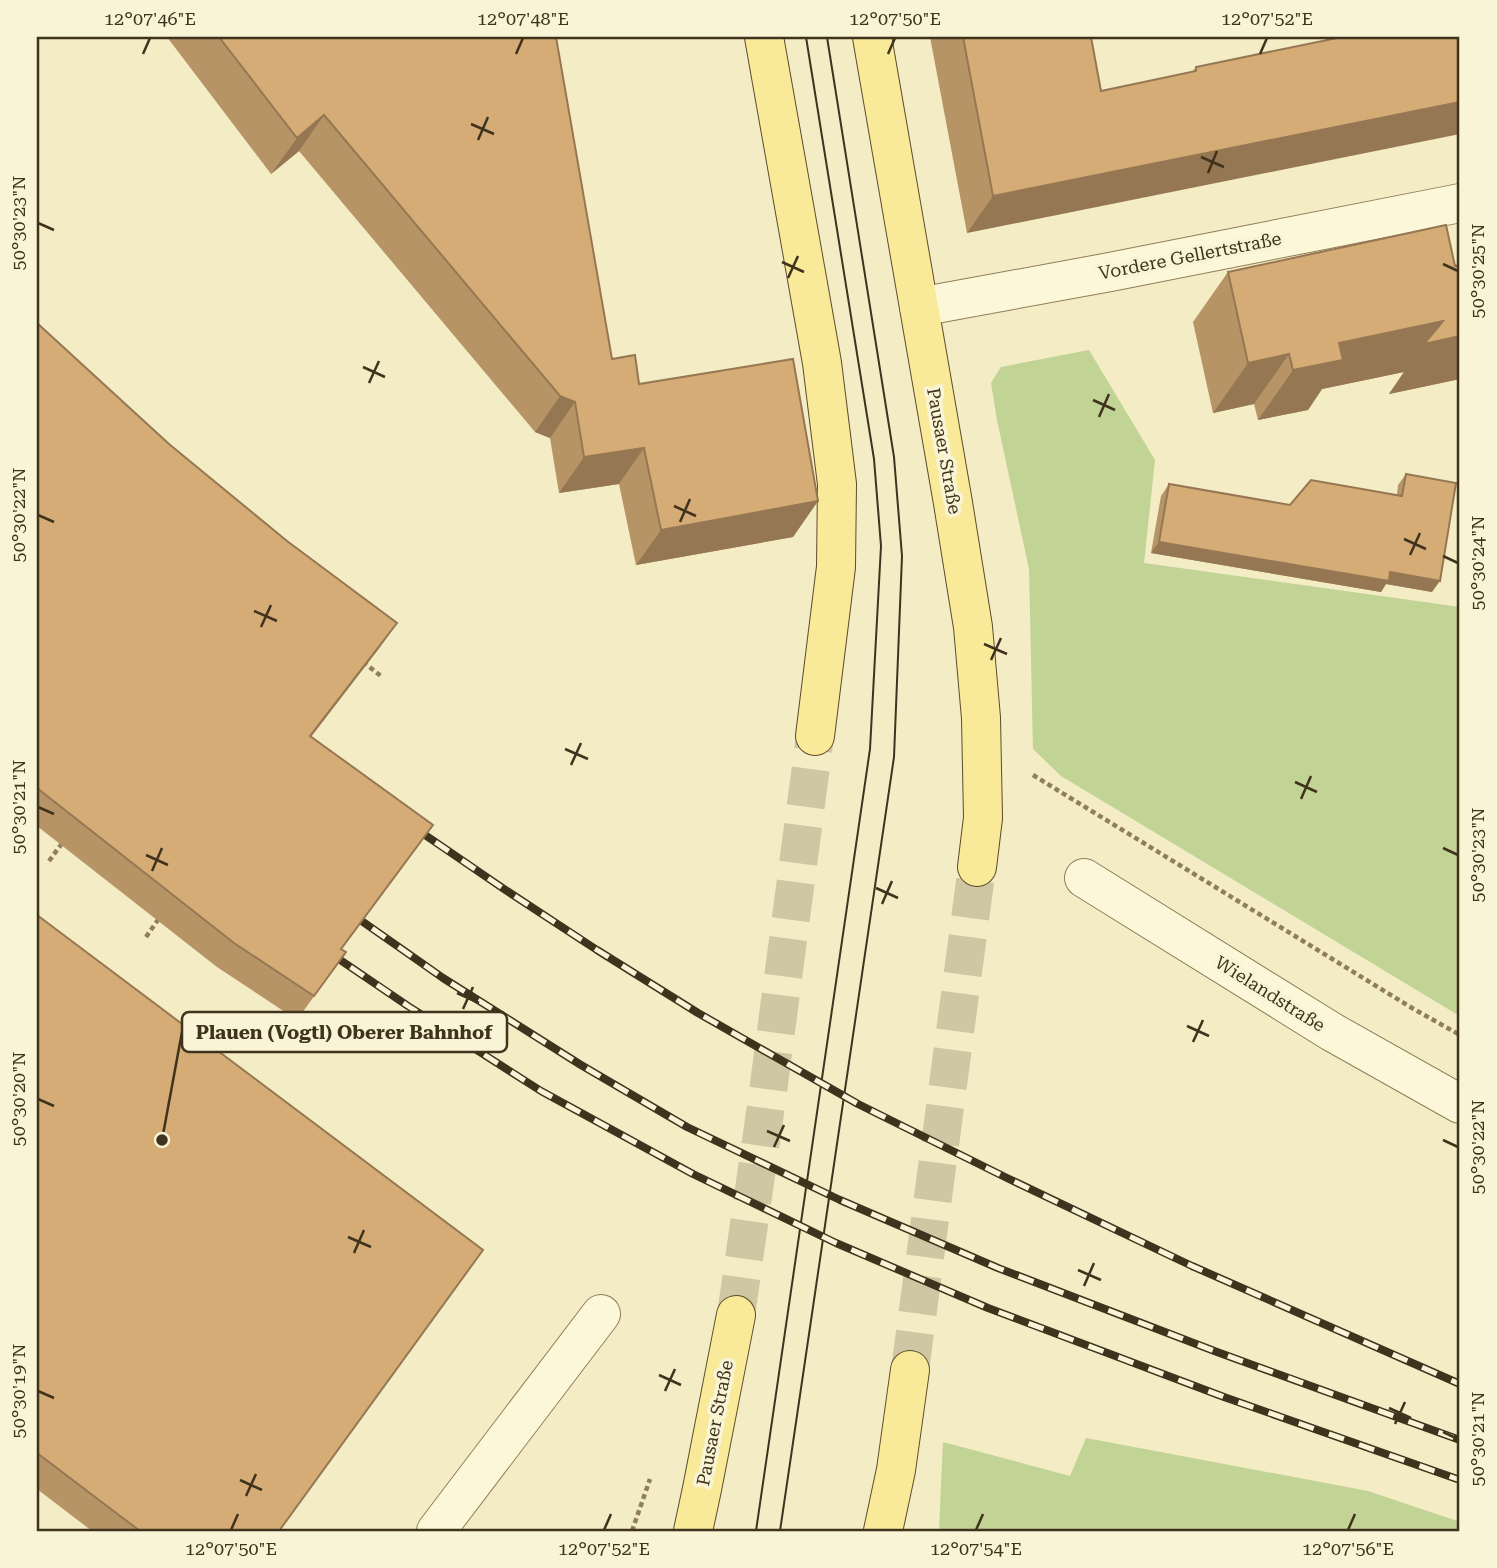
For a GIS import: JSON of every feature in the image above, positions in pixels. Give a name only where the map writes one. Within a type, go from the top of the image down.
[{"type":"main road","points":[[764,37],[822,363],[837,484],[836,567],[816,736]]},
{"type":"main road","name":"Pausaer Straße","points":[[872,37],[973,627],[981,718],[983,818],[977,867]]},
{"type":"main road","name":"Pausaer Straße","points":[[693,1531],[736,1315]]},
{"type":"main road","points":[[883,1531],[896,1471],[909,1370]]},
{"type":"street","name":"Vordere Gellertstraße","points":[[919,307],[1460,204]]},
{"type":"street","name":"Wielandstraße","points":[[1084,878],[1332,1032],[1460,1104]]},
{"type":"street","points":[[436,1531],[601,1314]]},
{"type":"path","points":[[356,657],[381,676]]},
{"type":"path","points":[[1026,771],[1460,1035]]},
{"type":"path","points":[[49,861],[65,840]]},
{"type":"path","points":[[146,937],[162,915]]},
{"type":"green space","points":[[1089,350],[1155,460],[1144,563],[1460,607],[1458,1015],[1061,776],[1033,749],[1029,569],[991,383],[1001,367]]},
{"type":"green space","points":[[1086,1438],[1368,1491],[1460,1522],[1460,1531],[939,1531],[943,1442],[1070,1476]]},
{"type":"building","points":[[219,37],[556,37],[612,359],[635,355],[639,384],[793,359],[818,501],[661,530],[644,448],[584,457],[575,402],[560,396],[324,115],[297,138]]},
{"type":"building","points":[[963,37],[1091,37],[1101,91],[1196,71],[1196,67],[1342,37],[1460,37],[1460,102],[993,196]]},
{"type":"building","points":[[1446,225],[1455,266],[1460,265],[1460,336],[1424,344],[1443,321],[1339,343],[1343,360],[1293,370],[1289,354],[1248,363],[1228,272]]},
{"type":"building","points":[[37,323],[169,444],[287,541],[397,623],[310,736],[433,825],[341,949],[346,952],[314,996],[234,943],[37,788]]},
{"type":"building","points":[[1406,474],[1456,483],[1440,581],[1390,572],[1389,581],[1159,542],[1169,484],[1290,505],[1311,480],[1402,496]]},
{"type":"building","points":[[37,915],[483,1250],[279,1531],[140,1531],[37,1453]]},
{"type":"tunnel","points":[[736,1315],[815,736]]},
{"type":"tunnel","points":[[910,1370],[977,867]]},
{"type":"tram line","points":[[756,1531],[870,749],[881,546],[874,459],[806,37]]},
{"type":"tram line","points":[[780,1531],[894,757],[902,556],[894,457],[827,37]]},
{"type":"railway","points":[[409,824],[597,950],[698,1013],[858,1104],[1192,1266],[1460,1384]]},
{"type":"railway","points":[[346,910],[443,978],[581,1065],[687,1127],[840,1200],[998,1268],[1217,1352],[1460,1440]]},
{"type":"railway","points":[[324,949],[541,1091],[693,1174],[836,1243],[988,1308],[1224,1397],[1460,1480]]},
{"type":"place","name":"Plauen (Vogtl) Oberer Bahnhof","points":[[162,1140]]}]
